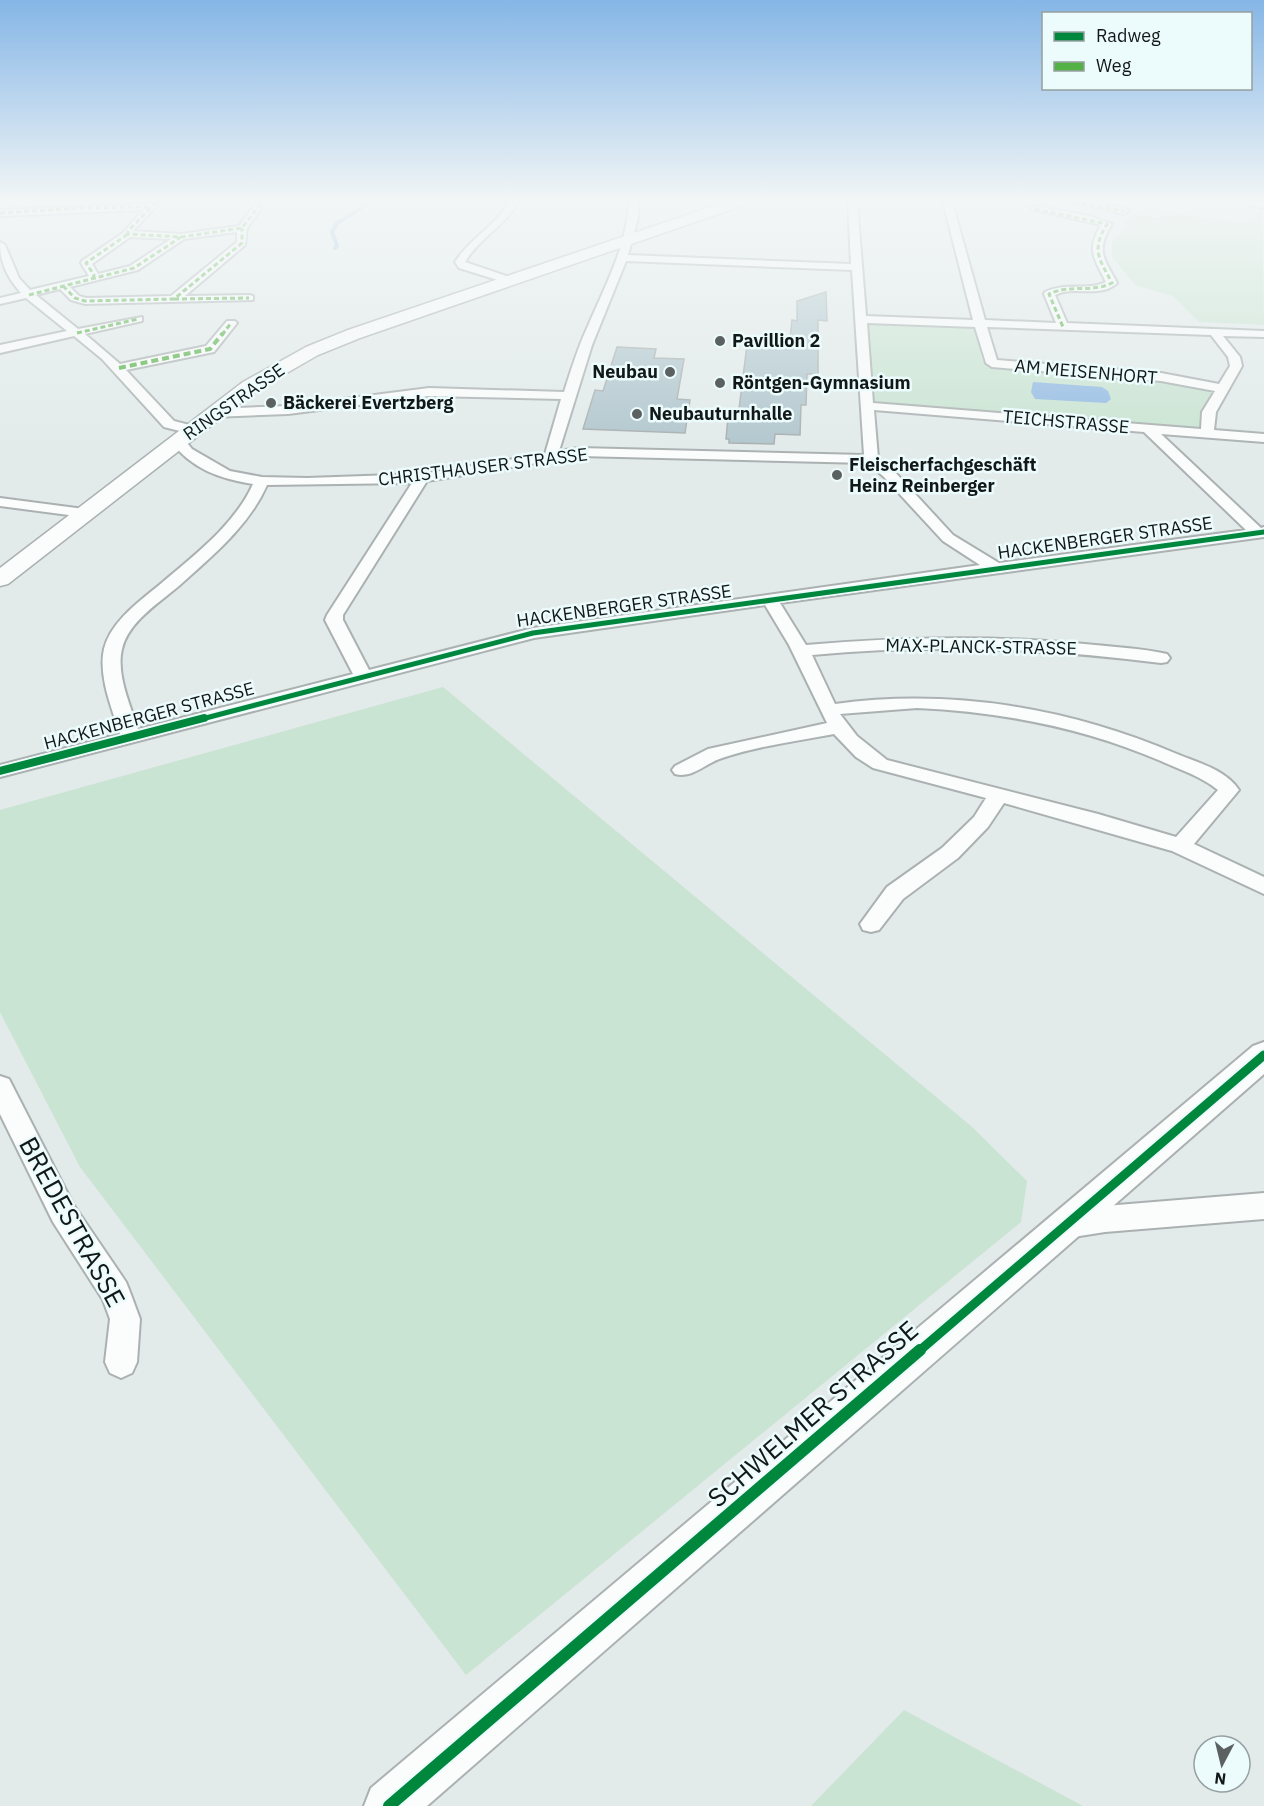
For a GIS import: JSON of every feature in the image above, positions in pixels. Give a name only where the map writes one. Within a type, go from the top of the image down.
[{"type":"main road","name":"RINGSTRASSE","points":[[0,579],[212,414],[258,381],[312,351],[490,286]]},
{"type":"street","name":"CHRISTHAUSER STRASSE","points":[[21,286],[92,343],[119,368],[169,424],[185,436],[187,452],[217,471],[236,477],[262,481],[362,482],[422,478],[579,452],[872,459]]},
{"type":"street","points":[[0,301],[62,286]]},
{"type":"street","points":[[63,286],[75,298],[85,301],[249,298]]},
{"type":"street","points":[[174,299],[189,286]]},
{"type":"street","points":[[551,455],[598,312],[610,286]]},
{"type":"street","points":[[858,286],[872,459],[888,473],[948,538],[996,568]]},
{"type":"street","points":[[969,286],[979,323]]},
{"type":"street","points":[[1063,327],[1049,294],[1051,292],[1063,289],[1097,289],[1104,286]]},
{"type":"street","points":[[0,349],[138,319]]},
{"type":"street","points":[[860,319],[1264,334]]},
{"type":"street","points":[[119,368],[210,349],[231,323]]},
{"type":"street","name":"AM MEISENHORT","points":[[979,323],[990,360],[996,364],[1149,376],[1221,388]]},
{"type":"street","points":[[1207,433],[1209,412],[1236,366],[1234,357],[1215,333]]},
{"type":"street","points":[[159,412],[212,414],[288,410],[369,398],[429,393],[476,392],[569,396]]},
{"type":"street","name":"TEICHSTRASSE","points":[[868,406],[1264,438]]},
{"type":"street","points":[[1148,429],[1261,533]]},
{"type":"street","points":[[363,676],[334,620],[335,615],[422,478]]},
{"type":"street","points":[[130,736],[112,662],[116,641],[127,624],[141,610],[231,527],[253,502],[262,481]]},
{"type":"street","points":[[0,502],[84,513]]},
{"type":"street","name":"HACKENBERGER STRASSE","points":[[0,771],[533,633],[1261,533]]},
{"type":"street","points":[[770,600],[801,651],[833,719],[860,751],[880,764],[1098,821],[1180,846],[1264,886]]},
{"type":"street","name":"MAX-PLANCK-STRASSE","points":[[801,651],[863,646],[971,644],[1107,651],[1161,658]]},
{"type":"street","points":[[682,770],[716,753],[885,703],[978,707],[1069,723],[1131,742],[1215,779],[1228,790],[1180,846]]},
{"type":"street","points":[[872,924],[895,894],[950,853],[974,830],[999,795]]},
{"type":"street","name":"SCHWELMER STRASSE","points":[[389,1806],[1264,1055]]},
{"type":"street","name":"BREDESTRASSE","points":[[0,1087],[63,1213],[115,1292],[125,1319],[121,1362]]},
{"type":"street","points":[[1065,1225],[1105,1219],[1264,1206]]},
{"type":"green space","points":[[1139,286],[1263,286],[1264,325],[1199,322],[1173,296]]},
{"type":"green space","points":[[865,323],[976,328],[982,360],[988,364],[1137,377],[1214,389],[1197,430],[874,404]]},
{"type":"green space","points":[[443,687],[971,1126],[1027,1181],[1021,1222],[466,1675],[80,1167],[0,1012],[0,810]]},
{"type":"green space","points":[[904,1710],[1083,1806],[811,1806]]},
{"type":"water","points":[[1033,382],[1102,387],[1108,391],[1111,399],[1106,403],[1035,399],[1031,392]]},
{"type":"building","points":[[826,292],[827,321],[818,320],[818,374],[807,374],[806,405],[801,405],[800,435],[775,434],[774,444],[729,443],[729,439],[726,439],[728,417],[738,417],[747,345],[772,346],[772,340],[790,339],[792,320],[797,321],[797,301]]},
{"type":"building","points":[[617,347],[656,349],[654,358],[684,359],[677,399],[690,400],[685,433],[583,429],[595,390],[603,391]]},
{"type":"marked path","points":[[63,286],[75,298],[85,301],[174,299],[189,286]]},
{"type":"marked path","points":[[29,295],[63,286]]},
{"type":"marked path","points":[[1063,327],[1049,294],[1056,290],[1106,286]]},
{"type":"marked path","points":[[174,299],[249,298]]},
{"type":"marked path","points":[[77,333],[138,319]]},
{"type":"marked path","points":[[119,368],[210,349],[231,323]]},
{"type":"cycle path","points":[[0,771],[533,633],[1264,532]]},
{"type":"cycle path","points":[[389,1806],[1264,1055]]},
{"type":"place","name":"Pavillion 2","points":[[720,341]]},
{"type":"place","name":"Neubau","points":[[670,372]]},
{"type":"place","name":"Röntgen-Gymnasium","points":[[720,383]]},
{"type":"place","name":"Bäckerei Evertzberg","points":[[271,403]]},
{"type":"place","name":"Neubauturnhalle","points":[[637,414]]},
{"type":"place","name":"Fleischerfachgeschäft Heinz Reinberger","points":[[837,475]]}]
